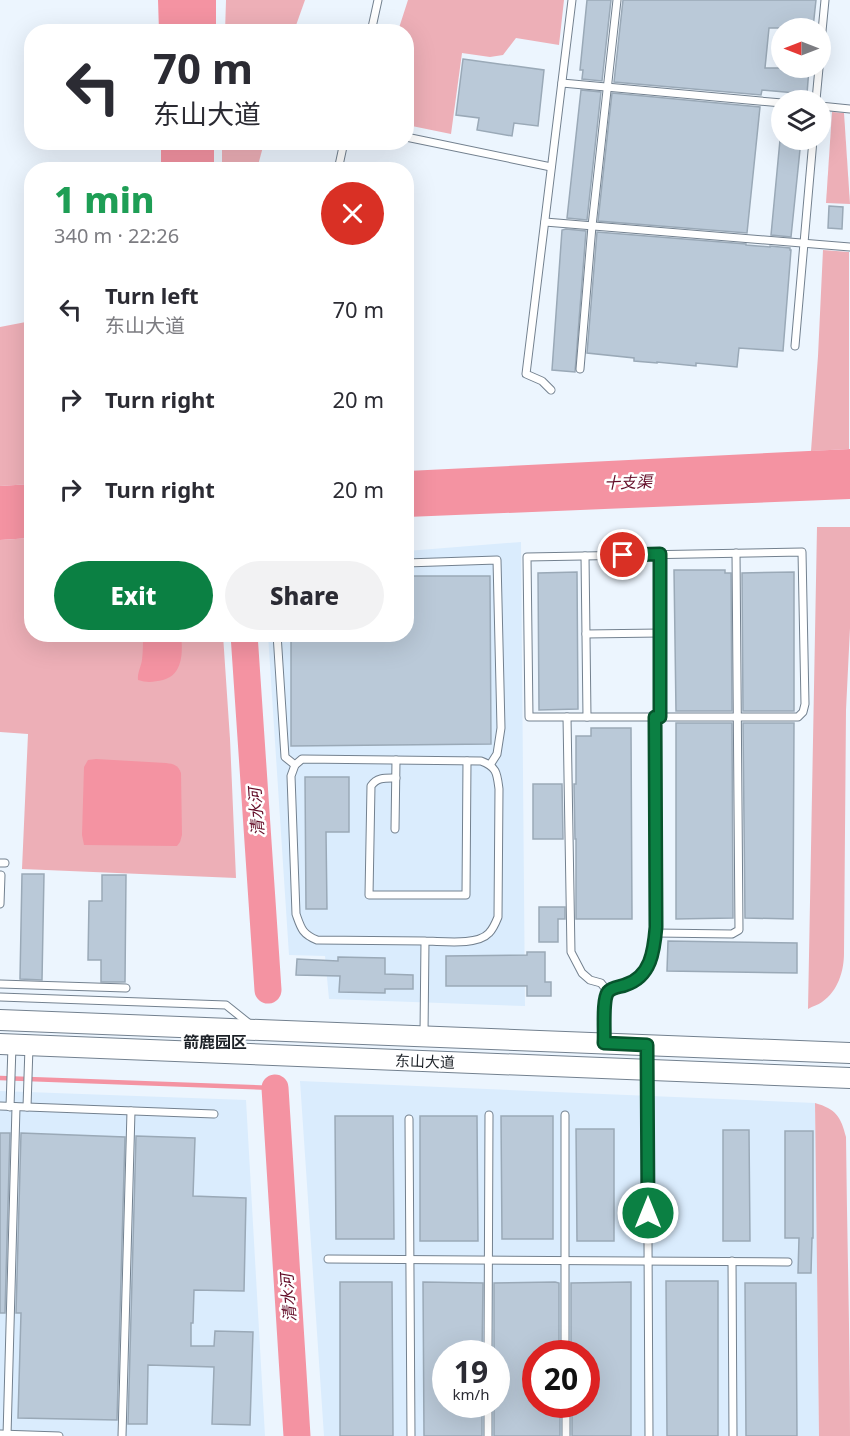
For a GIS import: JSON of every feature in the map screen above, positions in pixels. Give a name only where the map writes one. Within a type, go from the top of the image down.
[{"type":"main road","name":"东山大道","points":[[0,1020],[850,1053]]},
{"type":"main road","name":"东山大道","points":[[14,1044],[850,1078]]},
{"type":"lane","points":[[373,24],[378,0]]},
{"type":"lane","points":[[552,390],[542,381],[526,374],[572,0]]},
{"type":"lane","points":[[580,369],[592,226],[617,0]]},
{"type":"lane","points":[[823,18],[825,0]]},
{"type":"lane","points":[[562,83],[771,101]]},
{"type":"lane","points":[[831,107],[850,108]]},
{"type":"lane","points":[[414,139],[552,167]]},
{"type":"lane","points":[[795,346],[812,150]]},
{"type":"lane","points":[[545,222],[850,247]]},
{"type":"lane","points":[[802,552],[805,704],[803,712],[798,717],[529,717],[527,557],[736,553],[802,552]]},
{"type":"lane","points":[[656,933],[732,934],[738,930],[736,553]]},
{"type":"lane","points":[[604,1043],[605,1000],[608,992],[615,987],[636,981],[645,972],[652,957],[656,933],[660,554]]},
{"type":"lane","points":[[585,556],[587,717]]},
{"type":"lane","points":[[414,563],[497,560],[501,728],[497,754],[490,765]]},
{"type":"lane","points":[[586,634],[660,633]]},
{"type":"lane","points":[[278,642],[285,757],[295,765]]},
{"type":"lane","points":[[567,717],[571,952],[582,973],[590,981],[601,983],[608,992]]},
{"type":"lane","points":[[313,758],[467,761],[481,761],[490,765],[497,772],[499,789],[498,917],[491,932],[484,938],[471,942],[317,940],[309,937],[302,930],[296,915],[291,776],[295,765],[302,759],[313,758]]},
{"type":"lane","points":[[395,830],[396,760]]},
{"type":"lane","points":[[396,778],[380,778],[370,786],[369,895],[466,896],[467,761]]},
{"type":"lane","points":[[0,904],[1,875]]},
{"type":"lane","points":[[424,1036],[425,941]]},
{"type":"lane","points":[[0,984],[126,988]]},
{"type":"lane","points":[[0,997],[226,1005],[258,1030]]},
{"type":"lane","points":[[14,1044],[11,1071],[13,1107],[5,1435],[59,1436]]},
{"type":"lane","points":[[14,1044],[28,1071],[27,1107]]},
{"type":"lane","points":[[647,1045],[649,1436]]},
{"type":"lane","points":[[0,1106],[214,1114]]},
{"type":"lane","points":[[122,1436],[131,1111]]},
{"type":"lane","points":[[488,1340],[489,1115]]},
{"type":"lane","points":[[565,1115],[565,1340]]},
{"type":"lane","points":[[409,1119],[411,1436]]},
{"type":"lane","points":[[328,1259],[788,1262]]},
{"type":"lane","points":[[732,1261],[733,1436]]},
{"type":"lane","points":[[488,1418],[488,1436]]},
{"type":"lane","points":[[566,1418],[566,1436]]},
{"type":"shaded area","points":[[226,0],[305,0],[296,24],[225,24]]},
{"type":"shaded area","points":[[408,0],[564,0],[559,45],[516,38],[503,55],[490,57],[462,53],[451,134],[414,126],[414,24],[400,24]]},
{"type":"shaded area","points":[[832,112],[844,113],[850,204],[826,203]]},
{"type":"shaded area","points":[[222,150],[262,150],[259,162],[222,162]]},
{"type":"shaded area","points":[[823,250],[849,252],[849,449],[811,451],[818,356]]},
{"type":"shaded area","points":[[24,322],[24,484],[0,486],[0,327]]},
{"type":"shaded area","points":[[817,527],[850,527],[844,953],[843,967],[836,986],[822,1002],[808,1009]]},
{"type":"shaded area","points":[[24,538],[24,642],[223,642],[236,878],[22,869],[28,734],[0,732],[0,540]]},
{"type":"shaded area","points":[[521,542],[525,1006],[329,999],[325,956],[289,955],[268,642],[414,642],[414,550]]},
{"type":"shaded area","points":[[300,1081],[815,1103],[819,1436],[324,1436]]},
{"type":"shaded area","points":[[0,1091],[246,1100],[265,1436],[0,1436]]},
{"type":"shaded area","points":[[815,1103],[828,1108],[837,1115],[846,1137],[850,1436],[819,1436]]},
{"type":"water","points":[[158,0],[216,0],[216,24],[159,24]]},
{"type":"water","points":[[161,150],[214,150],[214,162],[161,162]]},
{"type":"water","name":"十支渠","points":[[850,449],[850,499],[414,517],[414,471]]},
{"type":"water","points":[[24,484],[24,538],[0,540],[0,486]]},
{"type":"water","points":[[143,642],[182,642],[180,662],[175,673],[170,677],[154,682],[138,680]]},
{"type":"water","points":[[88,760],[166,763],[177,767],[181,773],[182,835],[177,846],[84,845],[82,835],[84,767]]},
{"type":"building","points":[[587,0],[611,0],[602,81],[582,79],[583,70],[580,70]]},
{"type":"building","points":[[623,0],[816,0],[814,18],[771,18],[765,68],[771,68],[771,78],[808,78],[807,90],[762,90],[761,95],[614,82]]},
{"type":"building","points":[[463,59],[544,70],[538,126],[514,123],[512,136],[477,130],[479,118],[456,115]]},
{"type":"building","points":[[581,90],[601,92],[587,220],[567,218]]},
{"type":"building","points":[[612,93],[760,107],[747,233],[598,221]]},
{"type":"building","points":[[779,150],[800,150],[791,237],[771,235]]},
{"type":"building","points":[[829,206],[843,207],[842,229],[828,228]]},
{"type":"building","points":[[562,230],[586,231],[575,372],[552,370]]},
{"type":"building","points":[[597,232],[790,248],[783,351],[739,348],[737,367],[634,361],[634,358],[587,353]]},
{"type":"building","points":[[674,570],[725,570],[725,573],[731,573],[732,711],[676,711]]},
{"type":"building","points":[[577,572],[578,709],[539,710],[538,573]]},
{"type":"building","points":[[794,572],[794,711],[743,711],[742,573]]},
{"type":"building","points":[[414,576],[490,576],[491,744],[291,746],[291,642],[414,642]]},
{"type":"building","points":[[676,723],[732,723],[733,918],[676,919]]},
{"type":"building","points":[[743,723],[794,723],[793,919],[745,918]]},
{"type":"building","points":[[591,728],[631,728],[632,919],[576,919],[574,784],[576,784],[576,736],[591,736]]},
{"type":"building","points":[[305,777],[349,777],[349,832],[326,832],[327,909],[306,909]]},
{"type":"building","points":[[533,784],[562,784],[563,839],[533,839]]},
{"type":"building","points":[[22,874],[44,874],[42,980],[20,979]]},
{"type":"building","points":[[102,875],[126,875],[125,982],[101,982],[101,960],[88,960],[89,901],[102,901]]},
{"type":"building","points":[[539,907],[565,907],[565,919],[558,919],[558,942],[539,942]]},
{"type":"building","points":[[668,941],[797,943],[797,973],[667,971]]},
{"type":"building","points":[[527,952],[545,952],[545,982],[551,982],[551,996],[527,996],[527,986],[446,986],[446,956],[527,955]]},
{"type":"building","points":[[338,957],[385,958],[385,974],[413,975],[413,989],[385,989],[385,993],[339,992],[340,976],[296,975],[297,959],[338,961]]},
{"type":"building","points":[[335,1116],[393,1116],[394,1239],[336,1239]]},
{"type":"building","points":[[420,1116],[477,1116],[478,1241],[420,1241]]},
{"type":"building","points":[[501,1116],[553,1116],[553,1239],[502,1239]]},
{"type":"building","points":[[576,1129],[614,1129],[614,1241],[577,1241]]},
{"type":"building","points":[[723,1130],[749,1130],[750,1241],[723,1241]]},
{"type":"building","points":[[785,1131],[813,1131],[811,1273],[798,1273],[799,1238],[785,1238]]},
{"type":"building","points":[[0,1133],[10,1133],[5,1313],[0,1313]]},
{"type":"building","points":[[21,1133],[125,1137],[117,1420],[18,1418],[21,1313],[16,1313]]},
{"type":"building","points":[[136,1136],[195,1138],[193,1196],[246,1198],[244,1291],[194,1290],[191,1346],[214,1346],[215,1331],[253,1332],[250,1425],[212,1424],[214,1367],[148,1365],[147,1424],[128,1424]]},
{"type":"building","points":[[666,1281],[718,1281],[718,1436],[667,1436]]},
{"type":"building","points":[[340,1282],[392,1282],[393,1436],[340,1436]]},
{"type":"building","points":[[423,1282],[483,1283],[482,1340],[432,1340],[432,1418],[482,1418],[482,1436],[424,1436]]},
{"type":"building","points":[[631,1282],[631,1436],[572,1436],[572,1418],[600,1418],[600,1340],[571,1340],[571,1283]]},
{"type":"building","points":[[494,1283],[559,1283],[559,1340],[522,1340],[522,1418],[560,1418],[560,1436],[494,1436],[494,1418],[510,1418],[510,1340],[494,1340]]},
{"type":"building","points":[[745,1283],[796,1283],[797,1436],[746,1436]]},
{"type":"waterway","name":"清水河","points":[[245,642],[268,990]]},
{"type":"waterway","points":[[0,1078],[275,1088]]},
{"type":"waterway","name":"清水河","points":[[275,1088],[297,1436]]},
{"type":"district","name":"箭鹿园区","points":[[215,1042]]},
{"type":"route","points":[[623,555],[660,554],[660,717],[655,717],[656,927],[652,957],[645,972],[636,981],[615,987],[608,992],[605,1000],[604,1043],[647,1045],[648,1213]]}]
